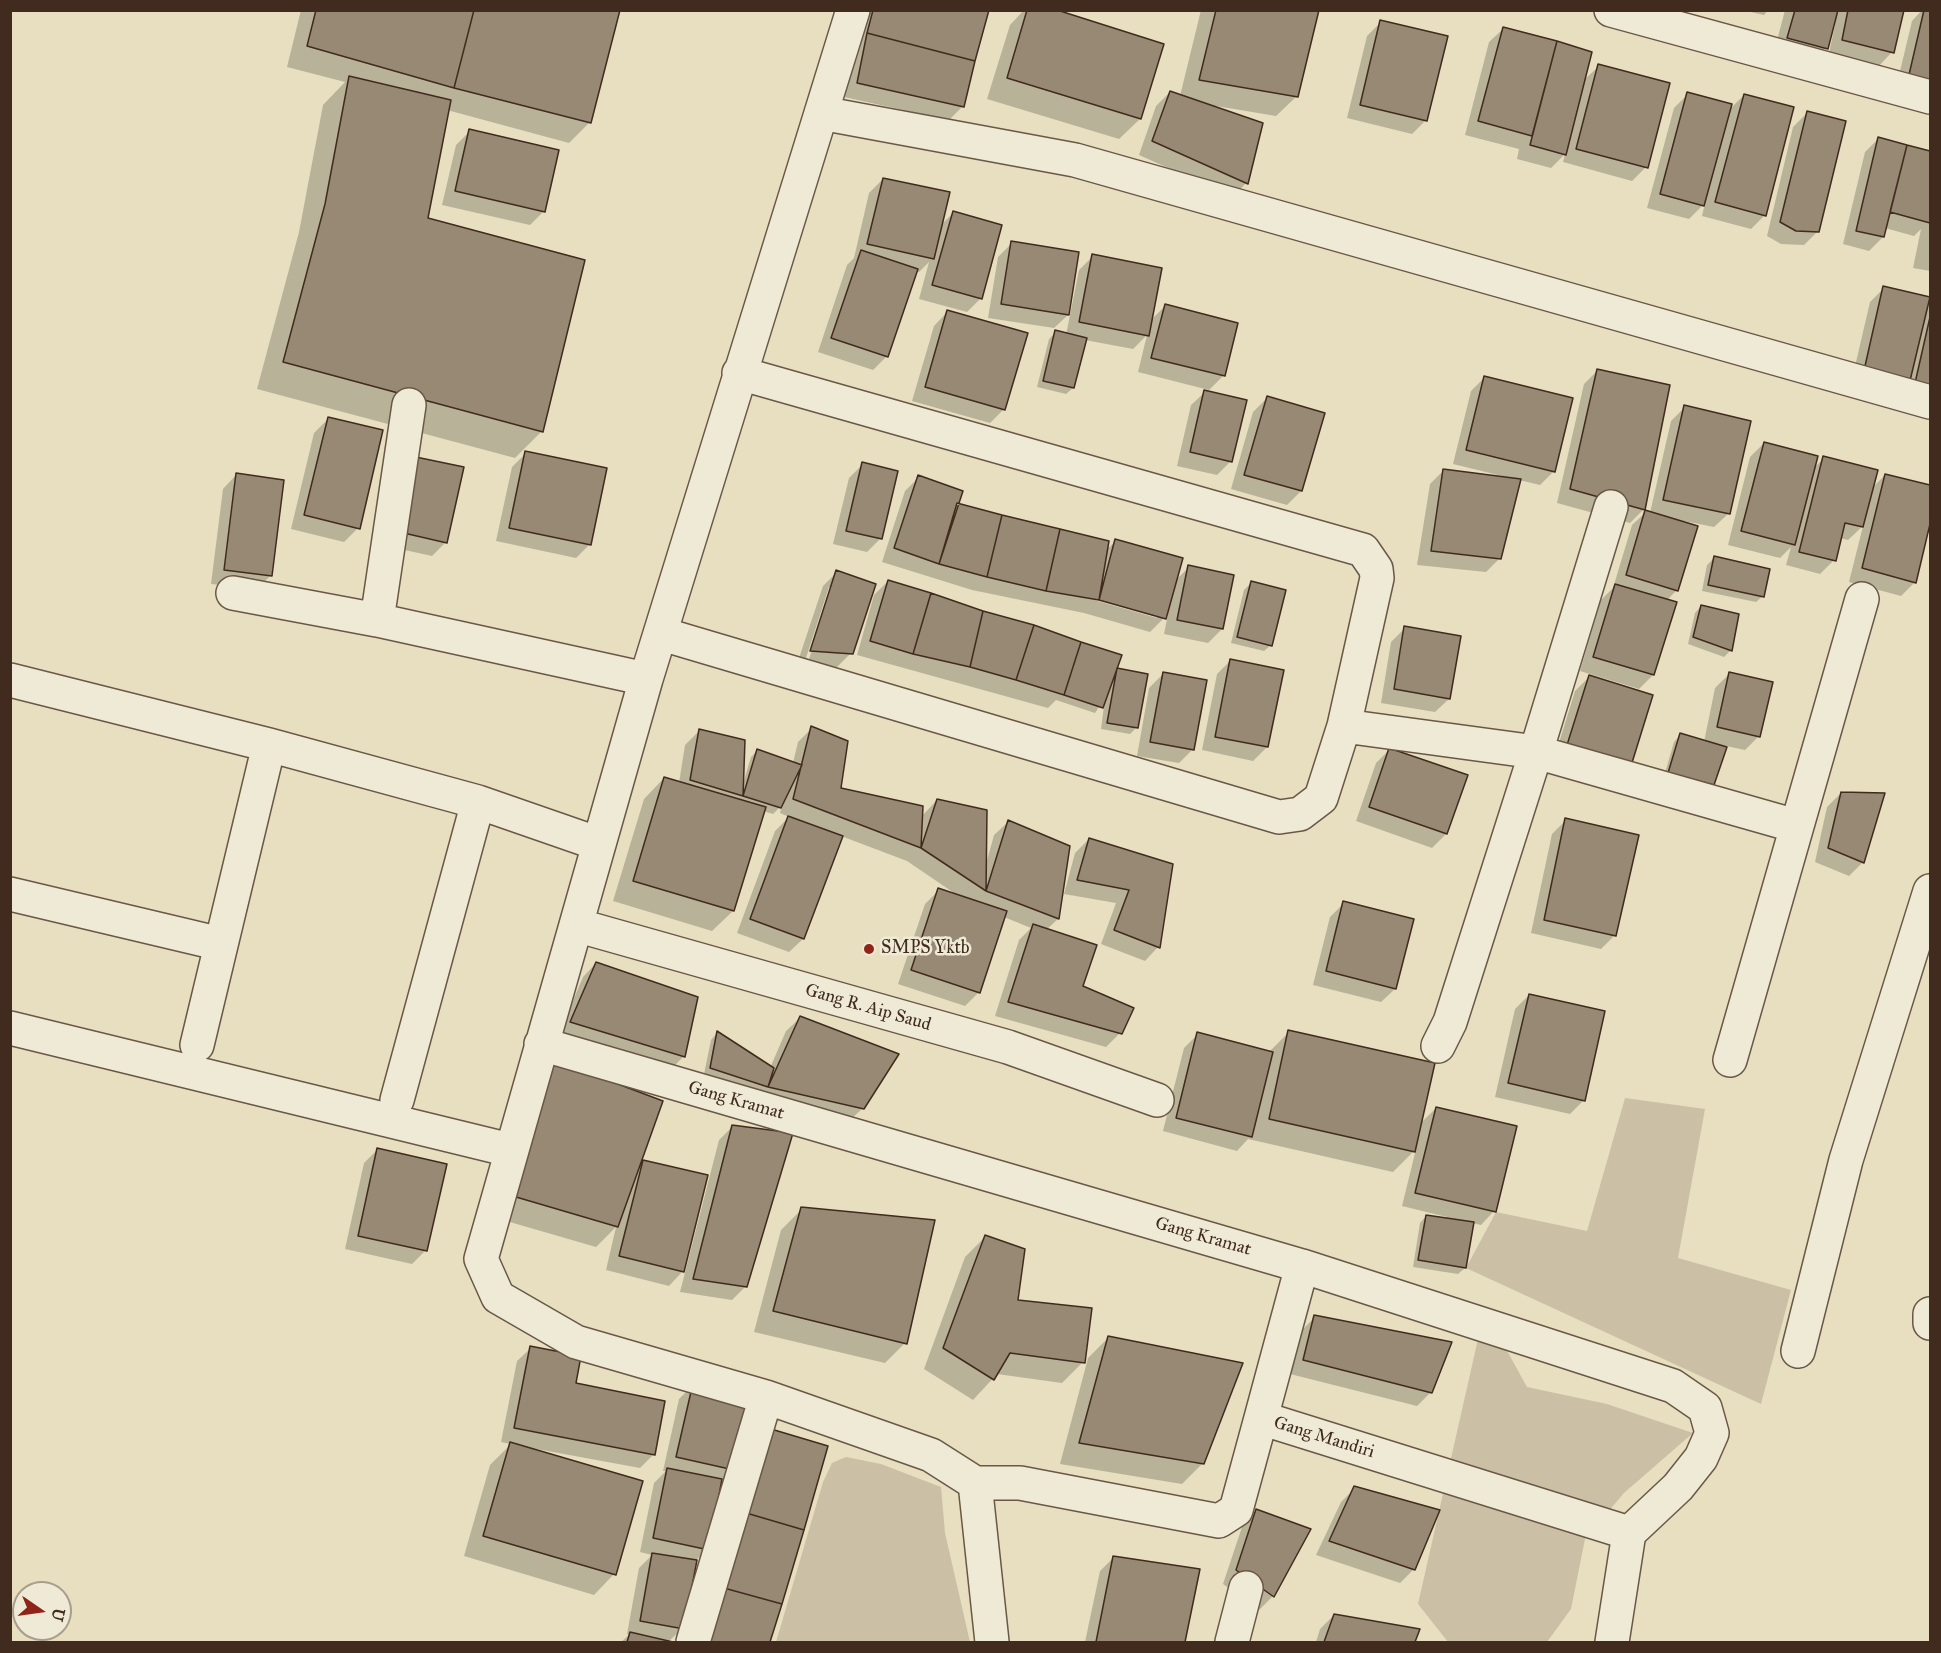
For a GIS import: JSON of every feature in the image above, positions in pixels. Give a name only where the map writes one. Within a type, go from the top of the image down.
[{"type":"street","points":[[853,10],[739,373],[662,634],[646,679],[510,1150],[481,1259],[498,1297],[576,1342],[765,1397],[931,1455],[975,1483],[992,1642]]},
{"type":"street","points":[[1611,10],[1930,97]]},
{"type":"street","points":[[821,113],[1076,160],[1930,402]]},
{"type":"street","points":[[662,634],[1279,817],[1300,814],[1321,798],[1344,726],[1377,578],[1376,568],[1363,550],[739,373]]},
{"type":"street","points":[[377,620],[410,405]]},
{"type":"street","points":[[1438,1046],[1450,1022],[1611,507]]},
{"type":"street","points":[[233,594],[377,620],[646,679]]},
{"type":"street","points":[[1730,1060],[1862,598]]},
{"type":"street","points":[[10,680],[269,745],[478,802],[599,844]]},
{"type":"street","points":[[1344,726],[1536,752],[1796,826]]},
{"type":"street","points":[[197,1045],[269,745]]},
{"type":"street","points":[[397,1100],[478,802]]},
{"type":"street","points":[[1798,1351],[1846,1160],[1930,891]]},
{"type":"street","points":[[10,894],[221,944]]},
{"type":"street","name":"Gang R. Aip Saud","points":[[576,925],[1008,1047],[1157,1100]]},
{"type":"street","points":[[10,1028],[510,1150]]},
{"type":"street","name":"Gang Kramat","points":[[541,1044],[1302,1266],[1674,1386],[1705,1408],[1712,1433],[1701,1458],[1678,1487],[1629,1533]]},
{"type":"street","points":[[1261,1418],[1302,1266]]},
{"type":"street","points":[[1930,1314],[1930,1323]]},
{"type":"street","points":[[693,1642],[765,1397]]},
{"type":"street","name":"Gang Mandiri","points":[[975,1483],[1020,1483],[1219,1521],[1236,1510],[1261,1418],[1629,1533]]},
{"type":"street","points":[[1612,1642],[1629,1533]]},
{"type":"street","points":[[1232,1642],[1246,1588]]},
{"type":"shaded area","points":[[1625,1098],[1705,1109],[1678,1258],[1791,1290],[1761,1404],[1466,1268],[1496,1212],[1587,1231]]},
{"type":"shaded area","points":[[1478,1339],[1505,1347],[1527,1387],[1607,1404],[1693,1433],[1624,1493],[1585,1539],[1571,1609],[1547,1642],[1448,1642],[1418,1604]]},
{"type":"shaded area","points":[[846,1457],[881,1464],[941,1487],[945,1533],[970,1642],[776,1642],[823,1482],[832,1463]]},
{"type":"building","points":[[316,10],[474,10],[454,88],[307,46]]},
{"type":"building","points":[[474,10],[620,10],[591,123],[454,88]]},
{"type":"building","points":[[873,10],[989,10],[975,61],[867,33]]},
{"type":"building","points":[[1027,10],[1057,10],[1164,44],[1141,119],[1007,78]]},
{"type":"building","points":[[1216,10],[1319,10],[1298,97],[1199,80]]},
{"type":"building","points":[[1795,10],[1838,10],[1828,49],[1787,38]]},
{"type":"building","points":[[1848,10],[1904,10],[1894,53],[1842,40]]},
{"type":"building","points":[[1924,10],[1930,10],[1930,84],[1908,79]]},
{"type":"building","points":[[1380,20],[1448,36],[1427,121],[1360,105]]},
{"type":"building","points":[[1503,27],[1557,41],[1532,136],[1478,121]]},
{"type":"building","points":[[867,33],[975,61],[964,107],[857,83]]},
{"type":"building","points":[[1557,41],[1592,52],[1566,155],[1530,145]]},
{"type":"building","points":[[1598,64],[1670,83],[1648,168],[1576,149]]},
{"type":"building","points":[[349,76],[451,100],[428,218],[585,260],[543,432],[283,362],[325,204]]},
{"type":"building","points":[[1170,91],[1263,123],[1248,184],[1152,141]]},
{"type":"building","points":[[1687,92],[1732,104],[1704,206],[1660,194]]},
{"type":"building","points":[[1744,94],[1794,107],[1766,216],[1715,202]]},
{"type":"building","points":[[1807,111],[1846,121],[1819,232],[1796,231],[1780,222]]},
{"type":"building","points":[[469,129],[559,150],[545,212],[455,191]]},
{"type":"building","points":[[1878,137],[1907,145],[1884,237],[1856,231]]},
{"type":"building","points":[[1907,145],[1930,151],[1930,223],[1890,212]]},
{"type":"building","points":[[883,178],[950,192],[934,259],[867,244]]},
{"type":"building","points":[[953,211],[1002,225],[982,299],[932,285]]},
{"type":"building","points":[[1011,241],[1079,252],[1069,315],[1001,304]]},
{"type":"building","points":[[861,250],[918,269],[888,357],[831,338]]},
{"type":"building","points":[[1092,254],[1162,268],[1149,336],[1079,322]]},
{"type":"building","points":[[1883,286],[1930,297],[1909,385],[1863,375]]},
{"type":"building","points":[[1165,304],[1238,323],[1225,376],[1151,358]]},
{"type":"building","points":[[947,310],[1028,333],[1005,410],[925,387]]},
{"type":"building","points":[[1930,317],[1930,388],[1915,383]]},
{"type":"building","points":[[1055,330],[1087,338],[1074,388],[1043,381]]},
{"type":"building","points":[[1597,369],[1670,385],[1645,510],[1570,489]]},
{"type":"building","points":[[1484,376],[1573,398],[1555,472],[1466,450]]},
{"type":"building","points":[[1204,390],[1247,400],[1232,462],[1190,452]]},
{"type":"building","points":[[1267,396],[1325,413],[1302,491],[1244,475]]},
{"type":"building","points":[[1684,405],[1751,421],[1730,514],[1663,500]]},
{"type":"building","points":[[328,417],[383,430],[360,529],[304,515]]},
{"type":"building","points":[[1764,442],[1818,456],[1795,545],[1741,531]]},
{"type":"building","points":[[525,451],[607,468],[591,545],[509,528]]},
{"type":"building","points":[[411,456],[464,467],[447,543],[395,531]]},
{"type":"building","points":[[1823,456],[1878,470],[1863,527],[1845,523],[1836,561],[1799,552]]},
{"type":"building","points":[[862,462],[898,471],[882,539],[846,531]]},
{"type":"building","points":[[1443,469],[1521,479],[1501,559],[1431,551]]},
{"type":"building","points":[[236,473],[284,480],[272,576],[224,570]]},
{"type":"building","points":[[1885,474],[1930,485],[1930,524],[1916,583],[1862,568]]},
{"type":"building","points":[[918,475],[963,491],[939,564],[894,548]]},
{"type":"building","points":[[957,503],[1002,515],[987,577],[939,564]]},
{"type":"building","points":[[1645,510],[1698,526],[1678,591],[1626,575]]},
{"type":"building","points":[[1002,515],[1060,529],[1046,591],[987,577]]},
{"type":"building","points":[[1060,529],[1109,541],[1099,600],[1046,591]]},
{"type":"building","points":[[1115,539],[1183,558],[1166,619],[1099,600]]},
{"type":"building","points":[[1714,556],[1770,569],[1764,597],[1708,585]]},
{"type":"building","points":[[1188,565],[1234,575],[1223,629],[1177,620]]},
{"type":"building","points":[[836,570],[876,584],[853,654],[810,651]]},
{"type":"building","points":[[888,580],[931,593],[913,654],[870,641]]},
{"type":"building","points":[[1251,581],[1286,590],[1272,646],[1237,637]]},
{"type":"building","points":[[1615,584],[1677,602],[1654,675],[1593,657]]},
{"type":"building","points":[[931,593],[983,611],[970,667],[913,654]]},
{"type":"building","points":[[1701,605],[1739,614],[1732,651],[1693,637]]},
{"type":"building","points":[[983,611],[1034,625],[1016,680],[970,667]]},
{"type":"building","points":[[1034,625],[1081,642],[1064,695],[1016,680]]},
{"type":"building","points":[[1404,626],[1461,636],[1450,699],[1394,689]]},
{"type":"building","points":[[1081,642],[1122,655],[1103,708],[1064,695]]},
{"type":"building","points":[[1230,659],[1284,670],[1268,747],[1215,737]]},
{"type":"building","points":[[1117,668],[1148,674],[1138,728],[1107,723]]},
{"type":"building","points":[[1163,672],[1207,680],[1194,750],[1150,742]]},
{"type":"building","points":[[1729,672],[1773,682],[1760,737],[1717,727]]},
{"type":"building","points":[[1589,675],[1653,695],[1631,766],[1567,745]]},
{"type":"building","points":[[811,726],[848,741],[841,788],[923,806],[921,848],[793,799]]},
{"type":"building","points":[[699,729],[745,740],[743,796],[690,780]]},
{"type":"building","points":[[1680,733],[1727,747],[1714,785],[1668,773]]},
{"type":"building","points":[[1389,748],[1468,775],[1447,834],[1369,807]]},
{"type":"building","points":[[757,749],[802,765],[781,808],[743,796]]},
{"type":"building","points":[[664,777],[766,807],[734,911],[633,881]]},
{"type":"building","points":[[1841,792],[1885,793],[1864,863],[1828,848]]},
{"type":"building","points":[[937,799],[987,810],[986,891],[921,848]]},
{"type":"building","points":[[788,816],[843,836],[804,939],[750,919]]},
{"type":"building","points":[[1565,818],[1639,835],[1616,936],[1544,920]]},
{"type":"building","points":[[1008,820],[1070,846],[1059,919],[986,891]]},
{"type":"building","points":[[1089,838],[1173,864],[1160,948],[1114,930],[1129,890],[1077,880]]},
{"type":"building","points":[[938,888],[1007,911],[980,993],[911,970]]},
{"type":"building","points":[[1343,901],[1414,919],[1396,989],[1326,971]]},
{"type":"building","points":[[1033,924],[1097,945],[1083,986],[1134,1008],[1122,1034],[1008,1002]]},
{"type":"building","points":[[596,962],[698,997],[685,1057],[570,1022]]},
{"type":"building","points":[[1529,994],[1605,1011],[1585,1101],[1508,1083]]},
{"type":"building","points":[[800,1016],[899,1054],[864,1109],[768,1087]]},
{"type":"building","points":[[1288,1030],[1435,1063],[1415,1152],[1269,1119]]},
{"type":"building","points":[[717,1031],[774,1068],[768,1087],[710,1068]]},
{"type":"building","points":[[1197,1032],[1273,1052],[1252,1137],[1176,1118]]},
{"type":"building","points":[[549,1058],[663,1101],[618,1227],[516,1197]]},
{"type":"building","points":[[1436,1107],[1517,1126],[1496,1212],[1415,1193]]},
{"type":"building","points":[[732,1125],[793,1133],[747,1287],[693,1279]]},
{"type":"building","points":[[377,1148],[447,1164],[427,1251],[358,1236]]},
{"type":"building","points":[[643,1160],[708,1175],[684,1272],[619,1256]]},
{"type":"building","points":[[801,1207],[935,1220],[907,1344],[773,1311]]},
{"type":"building","points":[[1426,1215],[1474,1222],[1466,1268],[1418,1260]]},
{"type":"building","points":[[985,1235],[1025,1249],[1018,1300],[1092,1308],[1085,1363],[1010,1353],[994,1380],[943,1348]]},
{"type":"building","points":[[1314,1315],[1452,1342],[1432,1393],[1303,1360]]},
{"type":"building","points":[[1108,1336],[1243,1363],[1204,1464],[1079,1443]]},
{"type":"building","points":[[530,1346],[581,1356],[576,1383],[665,1401],[655,1455],[514,1428]]},
{"type":"building","points":[[693,1383],[751,1397],[734,1470],[676,1457]]},
{"type":"building","points":[[761,1426],[828,1446],[804,1530],[736,1510]]},
{"type":"building","points":[[510,1442],[643,1481],[616,1575],[483,1536]]},
{"type":"building","points":[[667,1468],[722,1479],[709,1550],[653,1538]]},
{"type":"building","points":[[1354,1486],[1440,1510],[1415,1570],[1329,1541]]},
{"type":"building","points":[[1256,1509],[1311,1529],[1274,1597],[1236,1570]]},
{"type":"building","points":[[736,1510],[804,1530],[782,1604],[713,1585]]},
{"type":"building","points":[[652,1553],[697,1560],[684,1629],[640,1621]]},
{"type":"building","points":[[1113,1556],[1200,1569],[1185,1642],[1096,1642]]},
{"type":"building","points":[[713,1585],[782,1604],[770,1642],[696,1642]]},
{"type":"building","points":[[1334,1614],[1420,1629],[1415,1642],[1324,1642]]},
{"type":"building","points":[[630,1632],[673,1642],[627,1642]]},
{"type":"place","name":"SMPS Yktb","points":[[869,949]]}]
